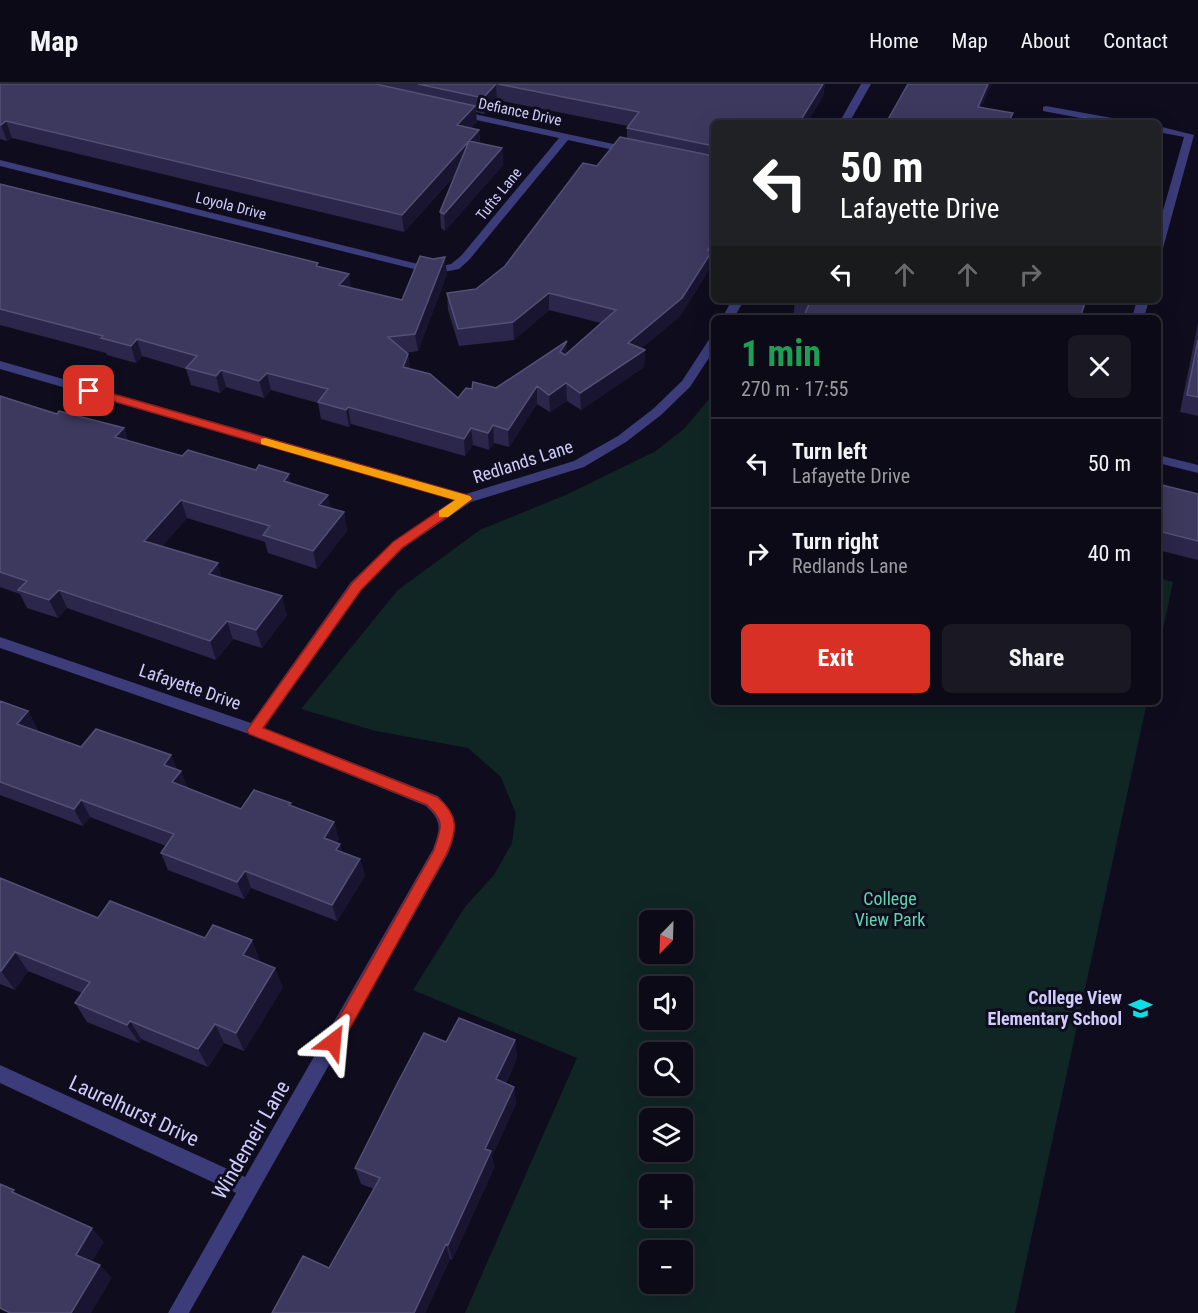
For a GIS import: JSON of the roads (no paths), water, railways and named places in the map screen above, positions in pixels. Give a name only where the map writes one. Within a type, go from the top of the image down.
[{"type":"street","points":[[845,120],[866,84]]},
{"type":"street","points":[[1046,109],[1106,120]]},
{"type":"street","name":"Defiance Drive","points":[[448,112],[645,154]]},
{"type":"street","points":[[1161,130],[1189,135],[1161,237]]},
{"type":"street","name":"Tufts Lane","points":[[455,267],[465,258],[565,137]]},
{"type":"street","name":"Loyola Drive","points":[[0,163],[412,266],[434,271],[455,267]]},
{"type":"street","name":"Redlands Lane","points":[[254,730],[356,586],[398,545],[466,499],[579,464],[622,439],[657,412],[686,384],[711,348]]},
{"type":"street","points":[[0,365],[466,499]]},
{"type":"street","points":[[1161,460],[1198,469]]},
{"type":"street","name":"Lafayette Drive","points":[[0,642],[254,730],[432,801]]},
{"type":"street","name":"Windemeir Lane","points":[[178,1313],[441,851],[448,827],[445,812],[432,801]]},
{"type":"street","name":"Laurelhurst Drive","points":[[0,1074],[249,1189]]},
{"type":"place","name":"College View Elementary School","points":[[1140,1008]]},
{"type":"park label","name":"College View Park","points":[[890,909]]}]
